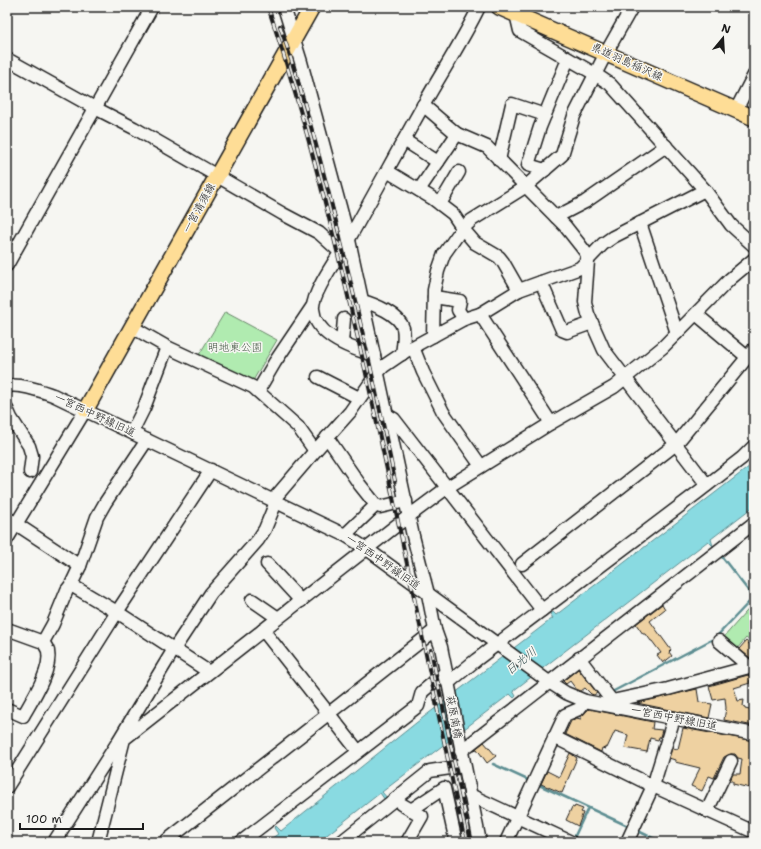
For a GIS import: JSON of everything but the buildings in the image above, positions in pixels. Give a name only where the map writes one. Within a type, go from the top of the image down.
[{"type":"main road","name":"一宮清須線","points":[[86,409],[312,7]]},
{"type":"main road","name":"県道羽島稲沢線","points":[[499,7],[754,118]]},
{"type":"street","points":[[7,265],[152,7]]},
{"type":"street","name":"萩原南橋","points":[[284,7],[301,62],[348,240],[435,630],[441,647],[480,842]]},
{"type":"street","points":[[258,391],[275,362],[312,307],[321,286],[479,7]]},
{"type":"street","points":[[433,336],[434,296],[438,272],[444,254],[452,242],[472,220],[525,187],[562,155],[574,116],[606,53],[632,7]]},
{"type":"street","points":[[516,14],[520,31],[610,84],[705,190],[731,225],[754,246]]},
{"type":"street","points":[[7,59],[94,108],[134,128],[283,214],[319,233],[340,252]]},
{"type":"street","points":[[545,170],[528,165],[545,116],[568,59]]},
{"type":"street","points":[[736,110],[754,74]]},
{"type":"street","points":[[499,160],[512,104],[545,116]]},
{"type":"street","points":[[424,105],[457,134],[487,147],[565,226],[586,253],[588,261],[585,302],[588,314],[604,350],[708,485]]},
{"type":"street","points":[[419,190],[457,134]]},
{"type":"street","points":[[404,140],[438,162]]},
{"type":"street","points":[[556,217],[585,202],[666,146]]},
{"type":"street","points":[[387,171],[419,190],[454,214],[463,229],[475,242],[499,257],[519,290]]},
{"type":"street","points":[[440,204],[459,172]]},
{"type":"street","points":[[54,842],[122,738],[174,649],[211,593],[258,540],[265,529],[275,501],[314,451],[350,412],[378,372],[384,366],[413,347],[464,319],[480,314],[519,290],[580,268],[603,244],[613,237],[705,190]]},
{"type":"street","points":[[640,223],[677,333]]},
{"type":"street","points":[[98,842],[122,738],[448,487],[551,423],[614,387],[663,347],[730,279],[754,259]]},
{"type":"street","points":[[541,282],[562,330],[567,332],[592,323]]},
{"type":"street","points":[[434,296],[460,301],[458,310],[464,319]]},
{"type":"street","points":[[362,301],[376,305],[392,314],[402,326],[404,335],[402,354]]},
{"type":"street","points":[[312,307],[314,315],[321,328],[336,340],[358,351],[374,355]]},
{"type":"street","points":[[480,314],[551,423]]},
{"type":"street","points":[[522,564],[676,444],[751,353],[696,314]]},
{"type":"street","points":[[342,342],[344,319]]},
{"type":"street","points":[[132,327],[167,347],[253,387],[298,427],[314,451]]},
{"type":"street","points":[[132,432],[144,408],[167,347]]},
{"type":"street","points":[[413,347],[423,372],[443,412],[481,466]]},
{"type":"street","points":[[318,377],[359,398]]},
{"type":"street","name":"一宮西中野線旧道","points":[[9,384],[28,387],[53,395],[86,409],[345,535],[367,549],[566,693],[585,701],[612,704],[754,734]]},
{"type":"street","points":[[7,409],[11,418],[30,446],[32,456],[30,472]]},
{"type":"street","points":[[7,539],[11,521],[86,409]]},
{"type":"street","points":[[387,415],[394,419],[542,610]]},
{"type":"street","points":[[327,437],[360,485],[376,505],[380,507],[406,501]]},
{"type":"street","points":[[43,642],[80,566],[96,517],[148,440]]},
{"type":"street","points":[[241,842],[418,706],[422,692],[476,660],[708,485],[742,458],[754,446]]},
{"type":"street","points":[[7,787],[117,612],[211,470]]},
{"type":"street","points":[[345,535],[376,505]]},
{"type":"street","points":[[11,521],[80,566]]},
{"type":"street","points":[[461,751],[754,523]]},
{"type":"street","points":[[267,564],[301,600]]},
{"type":"street","points":[[71,585],[117,612],[209,672]]},
{"type":"street","points":[[252,600],[278,618]]},
{"type":"street","points":[[7,629],[43,642],[48,650],[48,660],[45,673],[23,716],[7,709]]},
{"type":"street","points":[[263,630],[358,751]]},
{"type":"street","points":[[164,842],[435,630]]},
{"type":"street","points":[[719,641],[752,668]]},
{"type":"street","points":[[579,658],[612,704],[752,668]]},
{"type":"street","points":[[506,842],[565,715],[579,709],[585,701]]},
{"type":"street","points":[[628,842],[653,786],[674,718]]},
{"type":"street","points":[[554,738],[653,786],[754,832]]},
{"type":"street","points":[[707,811],[731,761]]},
{"type":"street","points":[[341,842],[430,771],[464,766]]},
{"type":"street","points":[[407,842],[422,816],[406,807],[444,788],[456,842]]},
{"type":"street","points":[[470,795],[571,842]]},
{"type":"green space","name":"明地東公園","points":[[225,312],[277,340],[251,384],[197,358]]},
{"type":"green space","points":[[753,604],[754,644],[746,638],[736,650],[723,638]]},
{"type":"water","name":"日光川","points":[[754,463],[754,506],[711,539],[713,546],[708,541],[513,691],[516,696],[514,698],[510,694],[382,792],[388,799],[385,800],[380,793],[318,842],[266,842],[278,834],[274,828],[276,826],[281,831],[416,723],[553,618],[550,614],[553,612],[556,615]]},
{"type":"waterway","points":[[722,557],[754,598]]},
{"type":"waterway","points":[[610,693],[715,638],[754,597]]},
{"type":"waterway","points":[[493,764],[530,781]]},
{"type":"waterway","points":[[537,784],[630,827]]},
{"type":"waterway","points":[[573,840],[588,808]]},
{"type":"waterway","points":[[636,830],[661,842]]},
{"type":"railway","points":[[268,7],[283,51],[333,232],[391,487],[465,842]]},
{"type":"railway","points":[[280,26],[303,98],[329,194],[351,284],[395,481]]},
{"type":"railway","points":[[431,650],[471,842]]}]
